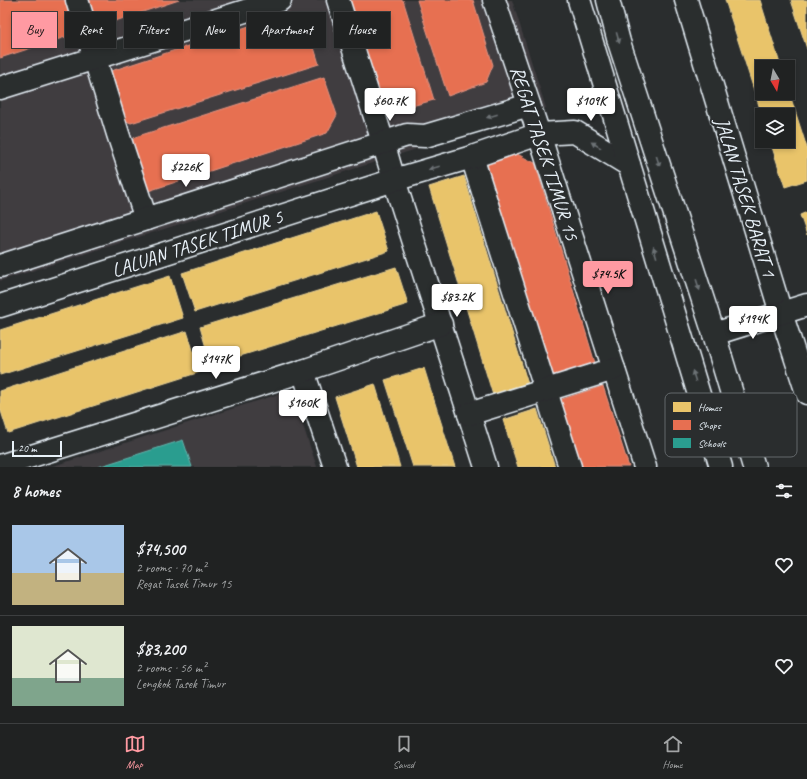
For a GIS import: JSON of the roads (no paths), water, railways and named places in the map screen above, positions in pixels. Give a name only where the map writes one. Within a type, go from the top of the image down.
[{"type":"street","points":[[77,0],[146,219]]},
{"type":"street","points":[[0,88],[280,0]]},
{"type":"street","points":[[338,0],[486,467]]},
{"type":"street","name":"REGAT TASEK TIMUR 15","points":[[494,0],[539,134],[645,467]]},
{"type":"street","points":[[579,0],[698,393]]},
{"type":"street","points":[[608,0],[619,42],[732,393]]},
{"type":"street","name":"JALAN TASEK BARAT 1","points":[[686,0],[781,313],[807,393]]},
{"type":"street","points":[[0,266],[407,135],[419,123],[527,98]]},
{"type":"street","name":"LALUAN TASEK TIMUR 5","points":[[0,306],[394,180],[472,157],[539,134],[575,132],[629,165]]},
{"type":"street","points":[[472,157],[570,467]]},
{"type":"street","points":[[714,334],[807,305]]},
{"type":"street","points":[[0,466],[303,371],[441,324]]},
{"type":"street","points":[[469,414],[614,369]]},
{"type":"street","points":[[303,371],[335,467]]},
{"type":"street","points":[[718,457],[721,467]]},
{"type":"street","points":[[751,457],[754,467]]}]
